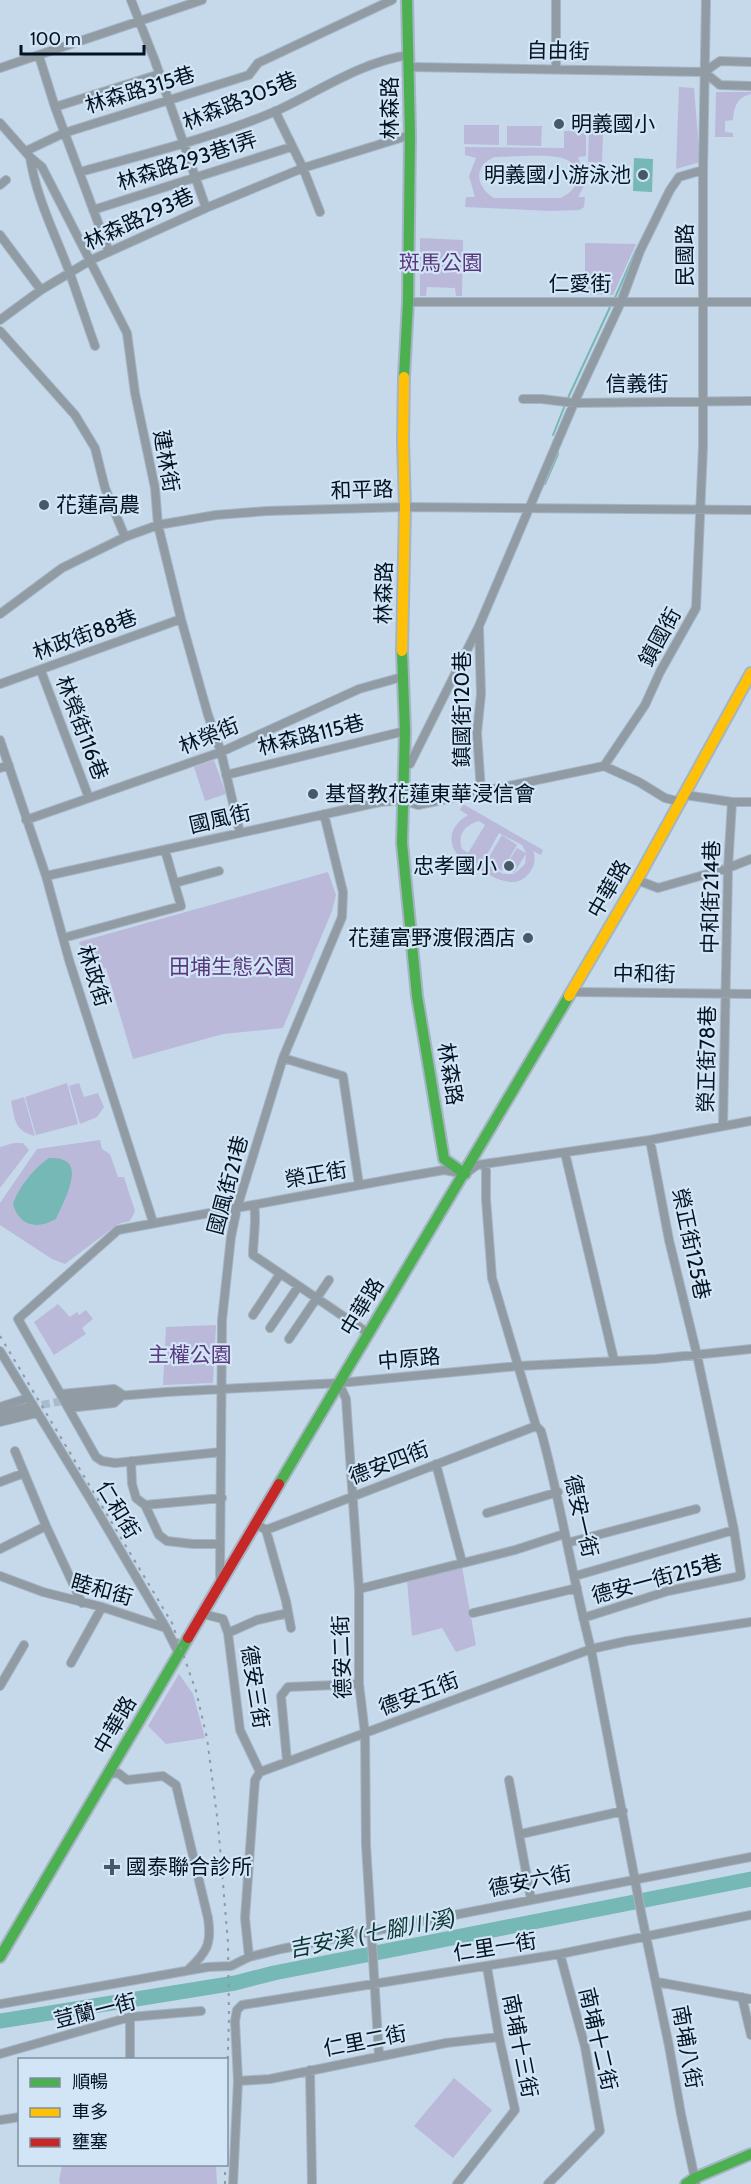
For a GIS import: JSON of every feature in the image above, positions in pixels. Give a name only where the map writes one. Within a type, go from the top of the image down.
[{"type":"main road","name":"林森路","points":[[407,0],[410,135],[408,302],[404,376],[405,507],[402,676],[405,731],[402,843],[417,996],[444,1159],[465,1174]]},
{"type":"main road","name":"中華路","points":[[0,1957],[220,1582],[261,1527],[339,1383],[572,992],[683,799],[751,674]]},
{"type":"main road","points":[[692,2182],[751,2154]]},
{"type":"street","points":[[131,0],[160,74],[167,100],[206,207]]},
{"type":"street","points":[[0,68],[202,0]]},
{"type":"street","name":"林森路315巷","points":[[28,154],[64,133],[249,75],[258,63],[392,0]]},
{"type":"street","points":[[556,0],[556,69]]},
{"type":"street","name":"民國路","points":[[700,511],[703,447],[703,170],[706,0]]},
{"type":"street","name":"林森路305巷","points":[[80,172],[184,143],[275,111],[386,58],[409,54]]},
{"type":"street","points":[[39,56],[64,133],[109,252]]},
{"type":"street","name":"自由街","points":[[410,66],[704,72],[720,62],[751,62]]},
{"type":"street","points":[[704,72],[720,85],[751,86]]},
{"type":"street","points":[[55,107],[160,74]]},
{"type":"street","points":[[275,111],[303,168],[320,212]]},
{"type":"street","name":"建林街","points":[[0,123],[42,167],[127,333],[135,393],[154,488],[158,525],[181,619],[221,753],[240,833]]},
{"type":"street","name":"林森路293巷","points":[[0,320],[42,290],[91,260],[206,207],[303,168],[410,135]]},
{"type":"street","name":"林森路293巷1弄","points":[[93,210],[291,147]]},
{"type":"street","points":[[28,154],[35,183],[95,346]]},
{"type":"street","points":[[404,766],[410,764],[478,626],[529,508],[569,402],[670,190],[679,177],[703,170]]},
{"type":"street","points":[[0,235],[42,290]]},
{"type":"street","name":"仁愛街","points":[[408,302],[751,302]]},
{"type":"street","points":[[0,331],[75,415],[94,448],[105,488],[125,537]]},
{"type":"street","name":"信義街","points":[[523,399],[569,402],[751,401]]},
{"type":"street","name":"和平路","points":[[0,614],[62,568],[125,537],[158,525],[216,515],[267,511],[405,507],[751,510]]},
{"type":"street","name":"鎮國街","points":[[604,766],[645,705],[660,672],[696,608],[700,511]]},
{"type":"street","name":"林政街88巷","points":[[0,684],[181,619]]},
{"type":"street","name":"鎮國街120巷","points":[[478,626],[481,694],[477,733],[481,791]]},
{"type":"street","name":"林榮街116巷","points":[[41,671],[89,798]]},
{"type":"street","name":"林榮街","points":[[26,820],[221,753],[359,689],[402,676]]},
{"type":"street","name":"林森路115巷","points":[[226,775],[405,731]]},
{"type":"street","name":"林政街","points":[[0,740],[46,876],[63,938],[153,1222]]},
{"type":"street","points":[[0,768],[9,765]]},
{"type":"street","points":[[403,800],[418,806],[604,766],[639,782],[665,798],[751,802]]},
{"type":"street","name":"國風街","points":[[46,876],[380,802],[403,800]]},
{"type":"street","name":"中和街214巷","points":[[726,993],[728,868],[732,802]]},
{"type":"street","name":"國風街21巷","points":[[220,1582],[222,1320],[226,1269],[237,1208],[283,1058],[342,917],[343,892],[324,814]]},
{"type":"street","points":[[63,938],[182,906],[165,850]]},
{"type":"street","points":[[637,880],[658,888],[751,859]]},
{"type":"street","points":[[175,883],[219,871]]},
{"type":"street","name":"中和街","points":[[572,992],[751,993]]},
{"type":"street","name":"榮正街78巷","points":[[723,1125],[726,993]]},
{"type":"street","points":[[283,1058],[343,1076],[359,1185]]},
{"type":"street","name":"榮正街","points":[[131,1461],[108,1462],[96,1456],[69,1404],[18,1318],[118,1230],[444,1170],[465,1174],[477,1166],[651,1140],[751,1121]]},
{"type":"street","name":"榮正街125巷","points":[[651,1140],[669,1240],[697,1355],[734,1530],[741,1576]]},
{"type":"street","points":[[565,1153],[614,1360]]},
{"type":"street","name":"德安一街","points":[[486,1165],[486,1199],[492,1278],[558,1492],[564,1534],[591,1649],[642,1917]]},
{"type":"street","points":[[254,1205],[256,1214],[253,1223],[253,1255],[368,1333]]},
{"type":"street","points":[[253,1315],[280,1274]]},
{"type":"street","points":[[289,1339],[329,1280]]},
{"type":"street","points":[[270,1328],[298,1287]]},
{"type":"street","name":"中原路","points":[[69,1404],[123,1395],[339,1383],[519,1366],[697,1355],[751,1349]]},
{"type":"street","name":"仁和街","points":[[0,1351],[28,1403],[37,1413],[89,1497],[166,1628]]},
{"type":"street","name":"德安二街","points":[[339,1383],[346,1399],[359,1589],[359,1684],[365,1734],[366,1845],[379,2056]]},
{"type":"street","points":[[61,1394],[114,1389],[123,1395]]},
{"type":"street","points":[[0,1407],[28,1403]]},
{"type":"street","points":[[0,1415],[28,1403]]},
{"type":"street","points":[[0,1422],[37,1413]]},
{"type":"street","name":"德安四街","points":[[261,1527],[352,1497],[536,1426]]},
{"type":"street","points":[[15,1451],[46,1526],[82,1603]]},
{"type":"street","points":[[220,1544],[167,1541],[159,1535],[145,1505],[136,1498],[132,1484],[131,1461],[221,1452]]},
{"type":"street","points":[[436,1464],[462,1562]]},
{"type":"street","points":[[0,1482],[24,1473]]},
{"type":"street","points":[[486,1513],[558,1492]]},
{"type":"street","points":[[145,1505],[222,1498]]},
{"type":"street","points":[[567,1543],[696,1509]]},
{"type":"street","points":[[0,1549],[46,1526]]},
{"type":"street","points":[[261,1527],[291,1628]]},
{"type":"street","points":[[575,1576],[734,1530]]},
{"type":"street","points":[[359,1589],[514,1550],[564,1534]]},
{"type":"street","name":"睦和街","points":[[0,1576],[43,1592],[102,1607],[166,1628]]},
{"type":"street","name":"德安一街215巷","points":[[583,1618],[668,1591],[741,1576]]},
{"type":"street","points":[[473,1613],[577,1588]]},
{"type":"street","points":[[72,1663],[102,1607]]},
{"type":"street","points":[[228,1633],[257,1620],[288,1613]]},
{"type":"street","name":"德安三街","points":[[203,1614],[223,1619],[228,1633],[240,1730],[260,1772]]},
{"type":"street","name":"德安五街","points":[[260,1772],[591,1649],[627,1641],[751,1622]]},
{"type":"street","points":[[166,1628],[179,1654]]},
{"type":"street","points":[[0,1686],[24,1645]]},
{"type":"street","points":[[286,1761],[281,1696],[285,1690],[359,1684]]},
{"type":"street","points":[[249,1957],[245,1918],[255,1780],[260,1772]]},
{"type":"street","points":[[109,1774],[118,1773],[127,1780],[163,1776],[176,1785],[210,1933],[209,1944],[187,1971]]},
{"type":"street","points":[[509,1780],[531,1899]]},
{"type":"street","points":[[520,1834],[622,1810]]},
{"type":"street","name":"德安六街","points":[[0,2004],[207,1967],[231,1966],[249,1957],[751,1857]]},
{"type":"street","name":"仁里一街","points":[[238,2081],[235,2021],[237,2010],[242,2005],[487,1967],[751,1915]]},
{"type":"street","name":"南埔八街","points":[[642,1917],[657,1982],[692,2182]]},
{"type":"street","name":"南埔十二街","points":[[548,2184],[600,2131],[585,2047],[560,1954]]},
{"type":"street","name":"南埔十三街","points":[[457,2184],[515,2109],[487,1967]]},
{"type":"street","points":[[657,1982],[751,1999]]},
{"type":"street","points":[[741,1997],[751,2034]]},
{"type":"street","name":"荳蘭一街","points":[[0,2054],[130,2017],[201,2011]]},
{"type":"street","points":[[130,2017],[130,2058]]},
{"type":"street","name":"仁里二街","points":[[238,2081],[270,2079],[446,2043],[499,2037]]},
{"type":"street","points":[[310,2070],[312,2184]]},
{"type":"street","points":[[233,2184],[238,2081]]},
{"type":"street","points":[[0,2120],[18,2117]]},
{"type":"green space","points":[[679,87],[694,88],[700,162],[676,169]]},
{"type":"green space","points":[[716,92],[751,92],[737,103],[733,120],[725,121],[725,132],[733,133],[733,137],[715,137]]},
{"type":"green space","points":[[464,125],[499,125],[499,145],[464,144]]},
{"type":"green space","points":[[507,126],[542,126],[541,146],[507,145]]},
{"type":"green space","points":[[564,131],[586,131],[586,156],[578,157],[584,166],[586,182],[578,197],[585,197],[584,207],[580,210],[465,207],[466,197],[475,197],[469,176],[476,158],[465,155],[465,147],[564,148]],"holes":[[[495,157],[559,157],[572,164],[577,177],[576,184],[561,198],[494,198],[483,188],[479,176],[483,165]]]},
{"type":"green space","points":[[589,132],[603,133],[602,163],[588,162]]},
{"type":"green space","name":"斑馬公園","points":[[420,238],[463,240],[462,296],[456,296],[455,288],[427,287],[426,296],[420,296]]},
{"type":"green space","points":[[585,243],[636,244],[613,295],[585,294]]},
{"type":"green space","points":[[214,760],[226,794],[205,801],[194,767]]},
{"type":"green space","points":[[463,804],[543,850],[541,855],[533,851],[534,862],[530,872],[517,881],[503,881],[459,856],[453,848],[453,832],[459,822],[468,815],[460,810]],"holes":[[[479,821],[485,825],[468,853],[462,849],[461,835],[466,828]],[[499,833],[522,845],[526,853],[517,848],[505,867],[514,873],[526,854],[525,864],[514,874],[503,874],[483,862]]]},
{"type":"green space","points":[[502,835],[517,845],[502,871],[486,862]]},
{"type":"green space","name":"田埔生態公園","points":[[328,872],[336,895],[332,911],[283,1028],[223,1034],[133,1059],[106,968],[87,974],[79,942]]},
{"type":"green space","points":[[67,1083],[78,1124],[36,1135],[25,1097]]},
{"type":"green space","points":[[79,1083],[84,1097],[98,1093],[104,1107],[97,1117],[80,1124],[69,1086]]},
{"type":"green space","points":[[24,1097],[35,1136],[23,1131],[15,1119],[11,1101]]},
{"type":"green space","points":[[100,1140],[102,1149],[110,1154],[118,1177],[124,1177],[135,1211],[130,1221],[118,1224],[65,1264],[52,1259],[0,1225],[0,1203],[37,1149]]},
{"type":"green space","points":[[23,1143],[29,1150],[0,1188],[0,1147]]},
{"type":"green space","points":[[58,1304],[70,1317],[86,1310],[93,1319],[82,1328],[86,1334],[54,1355],[34,1322]]},
{"type":"green space","name":"主權公園","points":[[216,1325],[213,1383],[163,1385],[166,1327]]},
{"type":"green space","points":[[462,1567],[476,1645],[456,1652],[442,1628],[412,1636],[407,1581]]},
{"type":"green space","points":[[179,1674],[193,1694],[205,1738],[166,1744],[148,1726]]},
{"type":"green space","points":[[454,2078],[492,2110],[453,2158],[414,2126]]},
{"type":"green space","points":[[62,2166],[216,2166],[217,2184],[60,2184]]},
{"type":"shaded area","name":"明義國小游泳池","points":[[634,158],[653,159],[652,192],[633,191]]},
{"type":"shaded area","points":[[49,1158],[63,1160],[71,1167],[69,1190],[56,1219],[42,1224],[30,1224],[20,1217],[13,1204],[28,1178]]},
{"type":"waterway","points":[[614,300],[636,250]]},
{"type":"waterway","points":[[567,400],[611,305]]},
{"type":"waterway","points":[[553,435],[565,405]]},
{"type":"waterway","points":[[545,484],[558,454],[557,449]]},
{"type":"waterway","name":"吉安溪 (七腳川溪)","points":[[0,2021],[235,1983],[274,1973],[751,1879]]},
{"type":"tunnel","points":[[30,1407],[68,1400]]},
{"type":"railway","points":[[0,1336],[172,1623],[196,1691],[207,1738],[218,1824],[228,1943],[228,2058]]},
{"type":"railway","points":[[225,2166],[225,2184]]},
{"type":"traffic: fast","points":[[404,377],[408,302],[410,135],[407,0]]},
{"type":"traffic: fast","points":[[402,651],[405,731],[402,843],[417,996],[444,1159],[465,1174]]},
{"type":"traffic: fast","points":[[279,1484],[569,996]]},
{"type":"traffic: fast","points":[[0,1957],[188,1638]]},
{"type":"traffic: fast","points":[[686,2184],[751,2154]]},
{"type":"traffic: slow","points":[[402,651],[405,507],[404,377]]},
{"type":"traffic: slow","points":[[569,996],[637,880],[751,673]]},
{"type":"traffic: jam","points":[[188,1638],[279,1484]]},
{"type":"place","name":"明義國小","points":[[559,124]]},
{"type":"place","name":"明義國小游泳池","points":[[643,175]]},
{"type":"place","name":"花蓮高農","points":[[44,505]]},
{"type":"place","name":"基督教花蓮東華浸信會","points":[[313,794]]},
{"type":"place","name":"忠孝國小","points":[[509,866]]},
{"type":"place","name":"花蓮富野渡假酒店","points":[[528,938]]},
{"type":"place","name":"國泰聯合診所","points":[[112,1867]]}]
